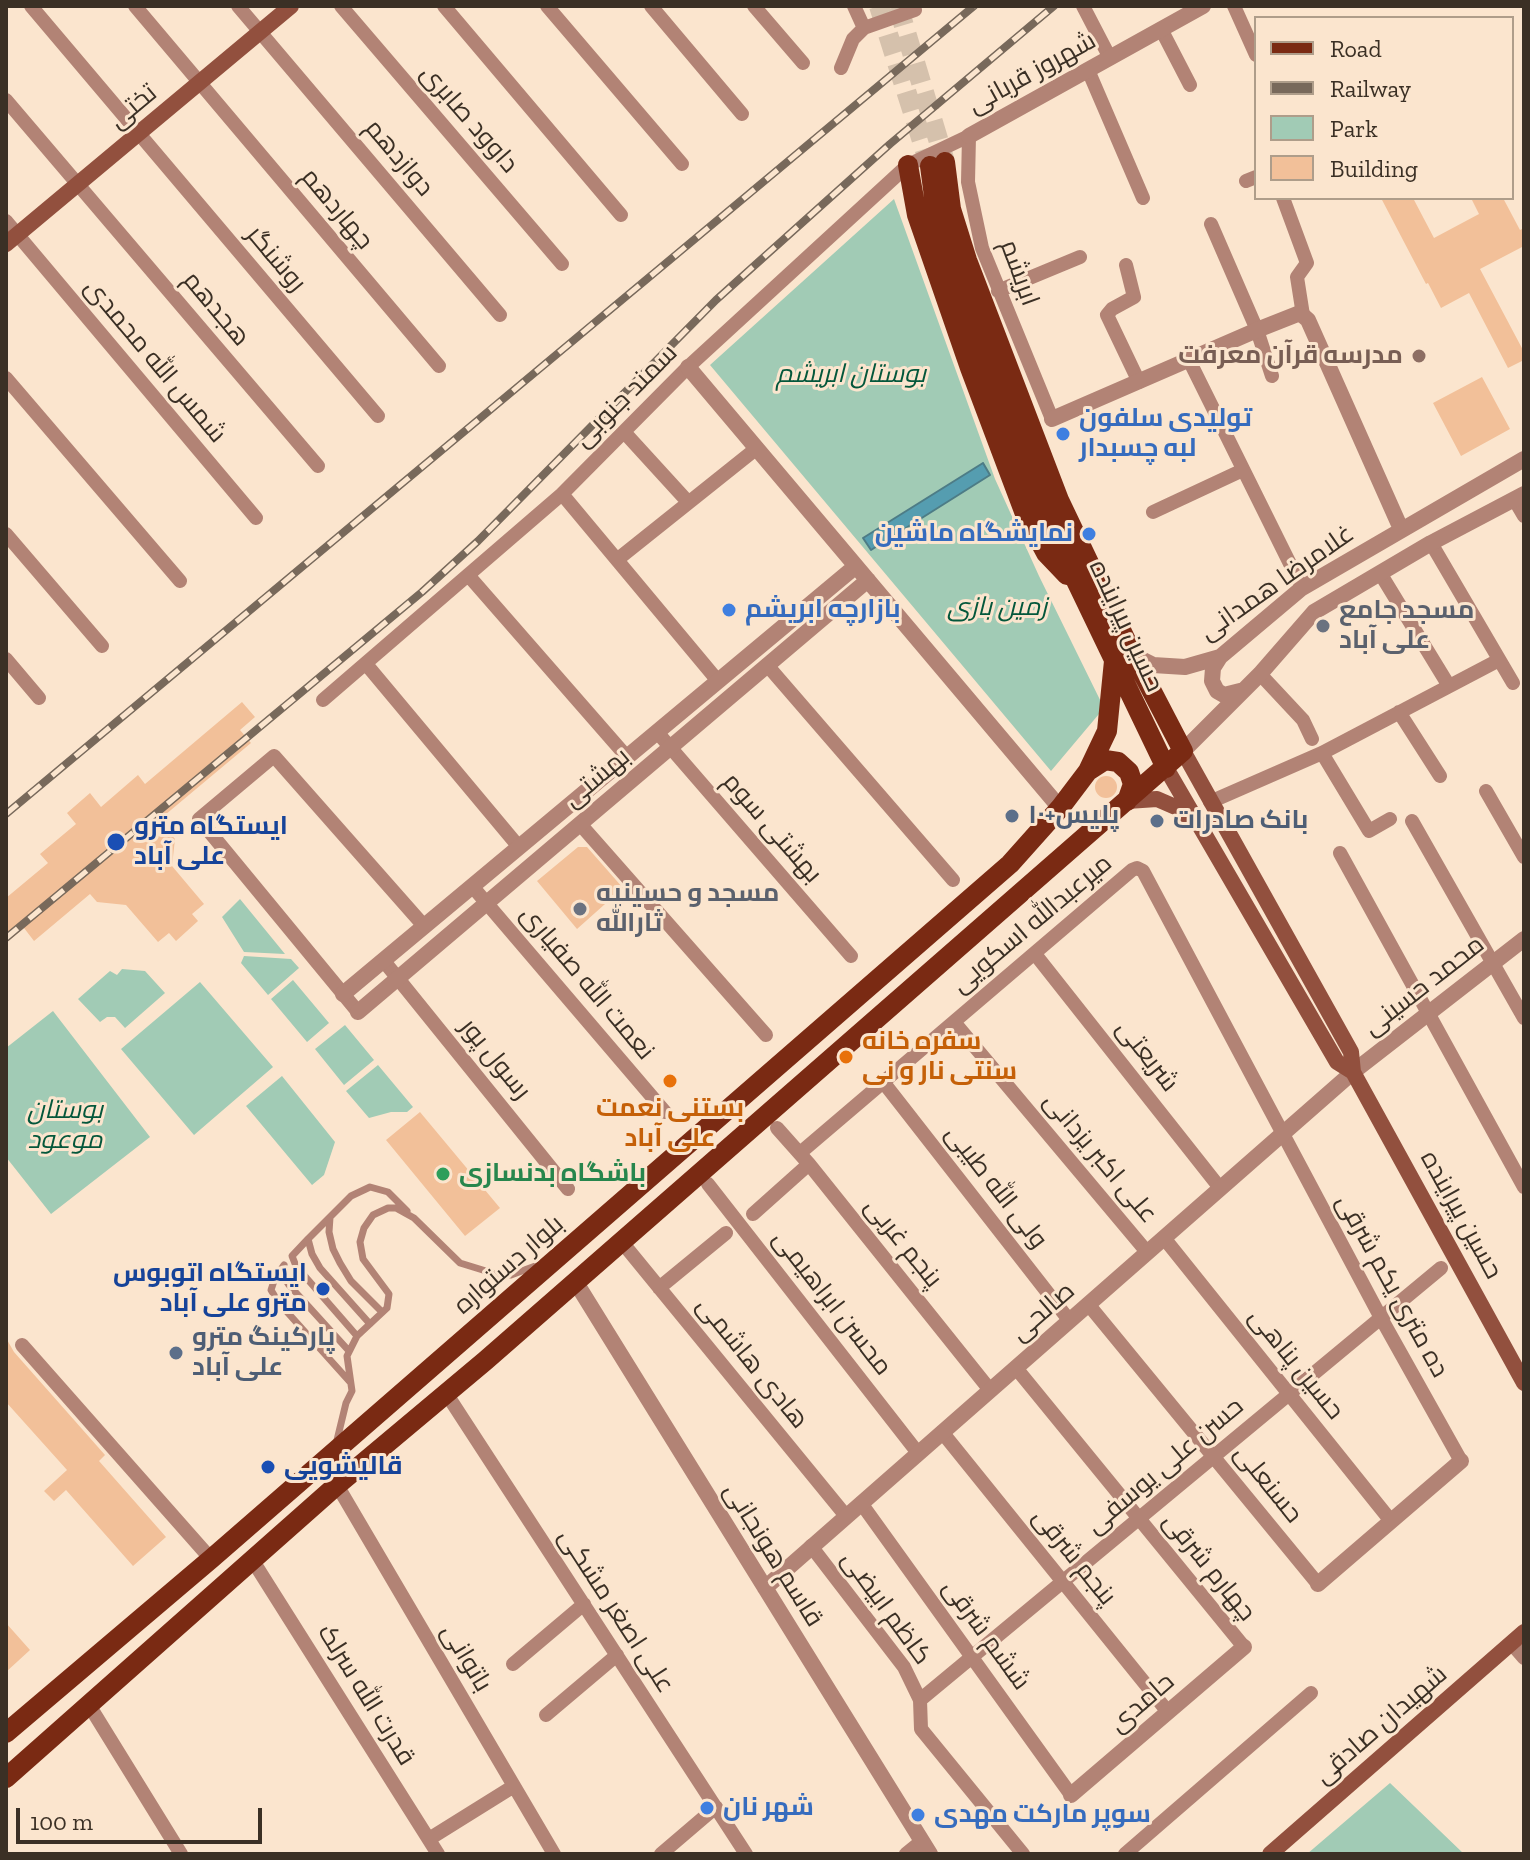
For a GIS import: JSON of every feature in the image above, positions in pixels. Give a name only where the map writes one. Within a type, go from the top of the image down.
[{"type":"main road","name":"تختی","points":[[10,233],[78,184],[291,6]]},
{"type":"main road","name":"حسین پیراینده","points":[[1353,1072],[1337,1062],[1166,768],[1136,710],[1124,658],[1001,354],[937,164],[936,212],[952,265],[1041,508],[1079,588],[1124,658],[1152,692],[1210,802],[1351,1052],[1353,1072],[1524,1383]]},
{"type":"main road","points":[[908,165],[921,228],[1025,514],[1046,553],[1079,588]]},
{"type":"main road","name":"بلوار دستواره","points":[[6,1733],[211,1559],[1010,864],[1088,771],[1107,731],[1124,658]]},
{"type":"main road","points":[[1088,771],[1152,692]]},
{"type":"main road","points":[[6,1778],[337,1485],[1183,751]]},
{"type":"main road","points":[[1088,771],[1105,760],[1118,762],[1129,772],[1133,784],[1127,801]]},
{"type":"main road","points":[[1127,801],[1157,799],[1180,809],[1203,832]]},
{"type":"main road","name":"شهیدان صادقی","points":[[1270,1854],[1517,1638]]},
{"type":"street","name":"روشنگر","points":[[31,6],[378,416]]},
{"type":"street","name":"چهاردهم","points":[[135,6],[439,366]]},
{"type":"street","name":"دوازدهم","points":[[238,6],[500,315]]},
{"type":"street","name":"داوود صابری","points":[[341,6],[562,264]]},
{"type":"street","points":[[444,6],[621,215]]},
{"type":"street","points":[[547,6],[682,164]]},
{"type":"street","points":[[651,6],[742,114]]},
{"type":"street","points":[[754,6],[803,63]]},
{"type":"street","points":[[854,6],[864,28]]},
{"type":"street","points":[[1083,6],[1110,58]]},
{"type":"street","name":"شهروز قربانی","points":[[969,136],[1203,6]]},
{"type":"street","points":[[1234,6],[1254,51]]},
{"type":"street","points":[[841,68],[853,39],[864,28],[914,8]]},
{"type":"street","points":[[1161,29],[1190,85]]},
{"type":"street","points":[[1088,70],[1143,198]]},
{"type":"street","name":"هجدهم","points":[[6,100],[318,466]]},
{"type":"street","name":"سمند جنوبی","points":[[323,700],[562,494],[688,367],[908,165],[969,136]]},
{"type":"street","name":"ابریشم","points":[[969,136],[968,182],[982,248],[1052,419]]},
{"type":"street","points":[[1284,200],[1307,263],[1297,277],[1303,315],[1308,320],[1401,529]]},
{"type":"street","points":[[1211,224],[1257,330],[1272,376]]},
{"type":"street","name":"شمس الله محمدی","points":[[10,233],[256,518]]},
{"type":"street","points":[[998,291],[1080,257]]},
{"type":"street","points":[[1126,265],[1134,297],[1107,315],[1139,382]]},
{"type":"street","points":[[1052,419],[1295,314],[1303,315]]},
{"type":"street","points":[[1189,360],[1302,588]]},
{"type":"street","points":[[688,367],[1060,808]]},
{"type":"street","points":[[6,378],[180,581]]},
{"type":"street","points":[[625,433],[688,502]]},
{"type":"street","points":[[618,559],[757,448]]},
{"type":"street","name":"غلامرضا همدانی","points":[[1124,658],[1153,665],[1185,667],[1220,657],[1302,588],[1524,459]]},
{"type":"street","points":[[1153,512],[1243,470]]},
{"type":"street","points":[[1500,473],[1519,497],[1524,516]]},
{"type":"street","points":[[562,494],[718,681]]},
{"type":"street","name":"غلامرضا همدانی","points":[[1183,751],[1260,674],[1314,612],[1431,543],[1519,497]]},
{"type":"street","points":[[6,534],[102,646]]},
{"type":"street","points":[[1431,543],[1513,683]]},
{"type":"street","points":[[343,994],[856,566]]},
{"type":"street","points":[[1380,573],[1449,686]]},
{"type":"street","points":[[468,575],[627,757]]},
{"type":"street","name":"بهشتی","points":[[358,1012],[868,580]]},
{"type":"street","points":[[1220,657],[1213,668],[1212,681],[1217,691],[1224,695],[1244,690]]},
{"type":"street","points":[[6,659],[39,698]]},
{"type":"street","points":[[1210,802],[1322,753],[1499,660]]},
{"type":"street","points":[[366,664],[519,847]]},
{"type":"street","points":[[767,665],[953,880]]},
{"type":"street","points":[[1260,674],[1303,720],[1312,739]]},
{"type":"street","points":[[1399,712],[1440,776]]},
{"type":"street","name":"بهشتی سوم","points":[[657,732],[851,956]]},
{"type":"street","points":[[1322,753],[1369,831],[1390,819]]},
{"type":"street","points":[[358,1012],[199,819],[274,756],[424,926]]},
{"type":"street","points":[[1486,791],[1524,857]]},
{"type":"street","points":[[1412,821],[1524,1018]]},
{"type":"street","points":[[580,824],[766,1035]]},
{"type":"street","points":[[1340,853],[1524,1187]]},
{"type":"street","name":"میرعبدالله اسکویی","points":[[753,1214],[805,1158],[884,1083],[1137,868],[1143,871],[1282,1134]]},
{"type":"street","name":"نعمت الله صفیاری","points":[[472,886],[665,1112]]},
{"type":"street","name":"محمد حسینی","points":[[1353,1072],[1524,939]]},
{"type":"street","name":"شریعتی","points":[[1035,954],[1220,1188]]},
{"type":"street","name":"رسول پور","points":[[383,960],[568,1189]]},
{"type":"street","name":"علی اکبر یزدانی","points":[[954,1022],[1147,1252]]},
{"type":"street","name":"صالحی","points":[[765,1588],[1353,1072]]},
{"type":"street","name":"ولی الله طیبی","points":[[884,1083],[1069,1320]]},
{"type":"street","name":"پنجم غربی","points":[[777,1128],[805,1158],[990,1390]]},
{"type":"street","name":"ده متری یکم شرقی","points":[[1282,1134],[1461,1461]]},
{"type":"street","name":"محسن ابراهیمی","points":[[708,1184],[918,1453]]},
{"type":"street","points":[[659,1288],[726,1233]]},
{"type":"street","name":"حسین پناهی","points":[[1164,1238],[1391,1521]]},
{"type":"street","name":"هادی هاشمی","points":[[621,1241],[846,1516]]},
{"type":"street","name":"حسن علی یوسفی","points":[[920,1700],[1441,1268]]},
{"type":"street","name":"قاسم هونجانی","points":[[575,1281],[926,1847]]},
{"type":"street","name":"حسنعلی","points":[[1088,1304],[1318,1584]]},
{"type":"street","points":[[22,1345],[211,1559]]},
{"type":"street","name":"چهارم شرقی","points":[[1016,1368],[1244,1647]]},
{"type":"street","name":"علی اصغر مشکی","points":[[446,1393],[746,1854]]},
{"type":"street","name":"پنجم شرقی","points":[[942,1432],[1168,1712]]},
{"type":"street","points":[[1318,1584],[1461,1461]]},
{"type":"street","name":"باتوانی","points":[[337,1485],[554,1854]]},
{"type":"street","name":"ششم شرقی","points":[[861,1503],[1071,1795]]},
{"type":"street","name":"کاظم ابیضی","points":[[811,1546],[904,1667],[920,1700],[921,1729],[1023,1854]]},
{"type":"street","name":"قدرت الله سرلک","points":[[253,1561],[438,1854]]},
{"type":"street","points":[[513,1664],[584,1604]]},
{"type":"street","points":[[1517,1638],[1524,1658]]},
{"type":"street","name":"حامدی","points":[[1071,1795],[1244,1647]]},
{"type":"street","points":[[546,1715],[617,1655]]},
{"type":"street","points":[[1125,1854],[1311,1693]]},
{"type":"street","points":[[89,1705],[181,1854]]},
{"type":"street","points":[[429,1839],[514,1786]]},
{"type":"street","points":[[661,1854],[716,1807]]},
{"type":"street","points":[[906,1854],[926,1847]]},
{"type":"lane","points":[[350,1382],[271,1290],[284,1265],[351,1196],[370,1187],[388,1192],[460,1263],[499,1275],[511,1275],[555,1259]]},
{"type":"lane","points":[[331,1454],[352,1391],[349,1351],[357,1336],[387,1308],[389,1294],[363,1259],[360,1242],[364,1228],[373,1215],[388,1208],[396,1208],[414,1218]]},
{"type":"lane","points":[[330,1217],[329,1232],[340,1263],[351,1281],[382,1312]]},
{"type":"lane","points":[[308,1239],[320,1268],[370,1324]]},
{"type":"lane","points":[[292,1256],[296,1266],[357,1336]]},
{"type":"lane","points":[[284,1265],[282,1274],[289,1285],[349,1351]]},
{"type":"green space","name":"بوستان ابریشم","points":[[894,199],[995,479],[1104,708],[1051,771],[710,365]]},
{"type":"green space","points":[[240,899],[285,954],[244,952],[222,917]]},
{"type":"green space","points":[[244,956],[291,959],[299,968],[268,995],[241,963]]},
{"type":"green space","points":[[122,969],[145,971],[165,993],[125,1028],[115,1017],[107,1017],[100,1022],[78,999],[110,971],[117,975]]},
{"type":"green space","points":[[293,980],[329,1023],[307,1042],[271,999]]},
{"type":"green space","points":[[200,982],[273,1067],[194,1135],[121,1049]]},
{"type":"green space","name":"بوستان موعود","points":[[53,1011],[150,1137],[51,1214],[6,1157],[6,1048]]},
{"type":"green space","points":[[345,1025],[374,1060],[344,1085],[315,1049]]},
{"type":"green space","points":[[378,1065],[413,1107],[407,1112],[391,1112],[369,1118],[346,1091]]},
{"type":"green space","points":[[282,1076],[335,1142],[324,1175],[312,1185],[246,1106]]},
{"type":"green space","points":[[1390,1783],[1464,1854],[1307,1854]]},
{"type":"water","points":[[983,463],[990,475],[871,550],[863,538]]},
{"type":"building","points":[[1382,200],[1414,200],[1434,238],[1479,214],[1472,200],[1504,200],[1520,230],[1524,228],[1524,246],[1480,269],[1524,352],[1524,360],[1508,368],[1469,293],[1441,308]]},
{"type":"building","points":[[1482,377],[1510,429],[1461,456],[1433,403]]},
{"type":"building","points":[[242,702],[255,717],[240,730],[251,743],[159,820],[175,839],[172,866],[204,904],[192,914],[198,921],[176,941],[169,933],[158,942],[126,905],[97,902],[90,894],[34,941],[24,928],[6,943],[6,898],[48,863],[40,854],[76,824],[67,813],[90,793],[101,807],[138,775],[145,784]]},
{"type":"building","points":[[1102,776],[1110,776],[1117,787],[1110,798],[1102,798],[1095,791],[1095,783]]},
{"type":"building","name":"مسجد و حسینیه ثارالله","points":[[578,847],[587,847],[623,888],[577,929],[537,881]]},
{"type":"building","name":"باشگاه بدنسازی","points":[[420,1112],[500,1208],[465,1236],[386,1140]]},
{"type":"building","points":[[6,1338],[14,1352],[105,1455],[99,1461],[166,1537],[133,1566],[66,1490],[54,1501],[44,1491],[67,1470],[6,1402]]},
{"type":"building","points":[[6,1623],[30,1650],[6,1672]]},
{"type":"tunnel","points":[[879,6],[930,166]]},
{"type":"tunnel","points":[[898,6],[945,162]]},
{"type":"railway","points":[[6,814],[974,6]]},
{"type":"railway","points":[[6,938],[422,592],[478,541],[716,300],[890,144],[1054,6]]},
{"type":"place","name":"مدرسه قرآن معرفت","points":[[1419,356]]},
{"type":"place","name":"تولیدی سلفون لبه‌ چسبدار","points":[[1063,434]]},
{"type":"place","name":"نمایشگاه ماشین","points":[[1089,534]]},
{"type":"place","name":"بازارچه ابریشم","points":[[729,610]]},
{"type":"place","name":"مسجد جامع علی آباد","points":[[1323,626]]},
{"type":"place","name":"پلیس+۱۰","points":[[1012,816]]},
{"type":"place","name":"بانک صادرات","points":[[1157,821]]},
{"type":"place","name":"ایستگاه مترو علی آباد","points":[[116,842]]},
{"type":"place","name":"مسجد و حسینیه ثارالله","points":[[580,909]]},
{"type":"place","name":"سفره خانه سنتی نار و نی","points":[[846,1057]]},
{"type":"place","name":"بستنی نعمت علی آباد","points":[[670,1081]]},
{"type":"place","name":"باشگاه بدنسازی","points":[[443,1174]]},
{"type":"place","name":"ایستگاه اتوبوس مترو علی آباد","points":[[323,1289]]},
{"type":"place","name":"پارکینگ مترو علی آباد","points":[[176,1353]]},
{"type":"place","name":"قالیشویی","points":[[268,1467]]},
{"type":"place","name":"شهر نان","points":[[707,1808]]},
{"type":"place","name":"سوپر مارکت مهدی","points":[[918,1815]]},
{"type":"park label","name":"زمین بازی","points":[[997,608]]}]
